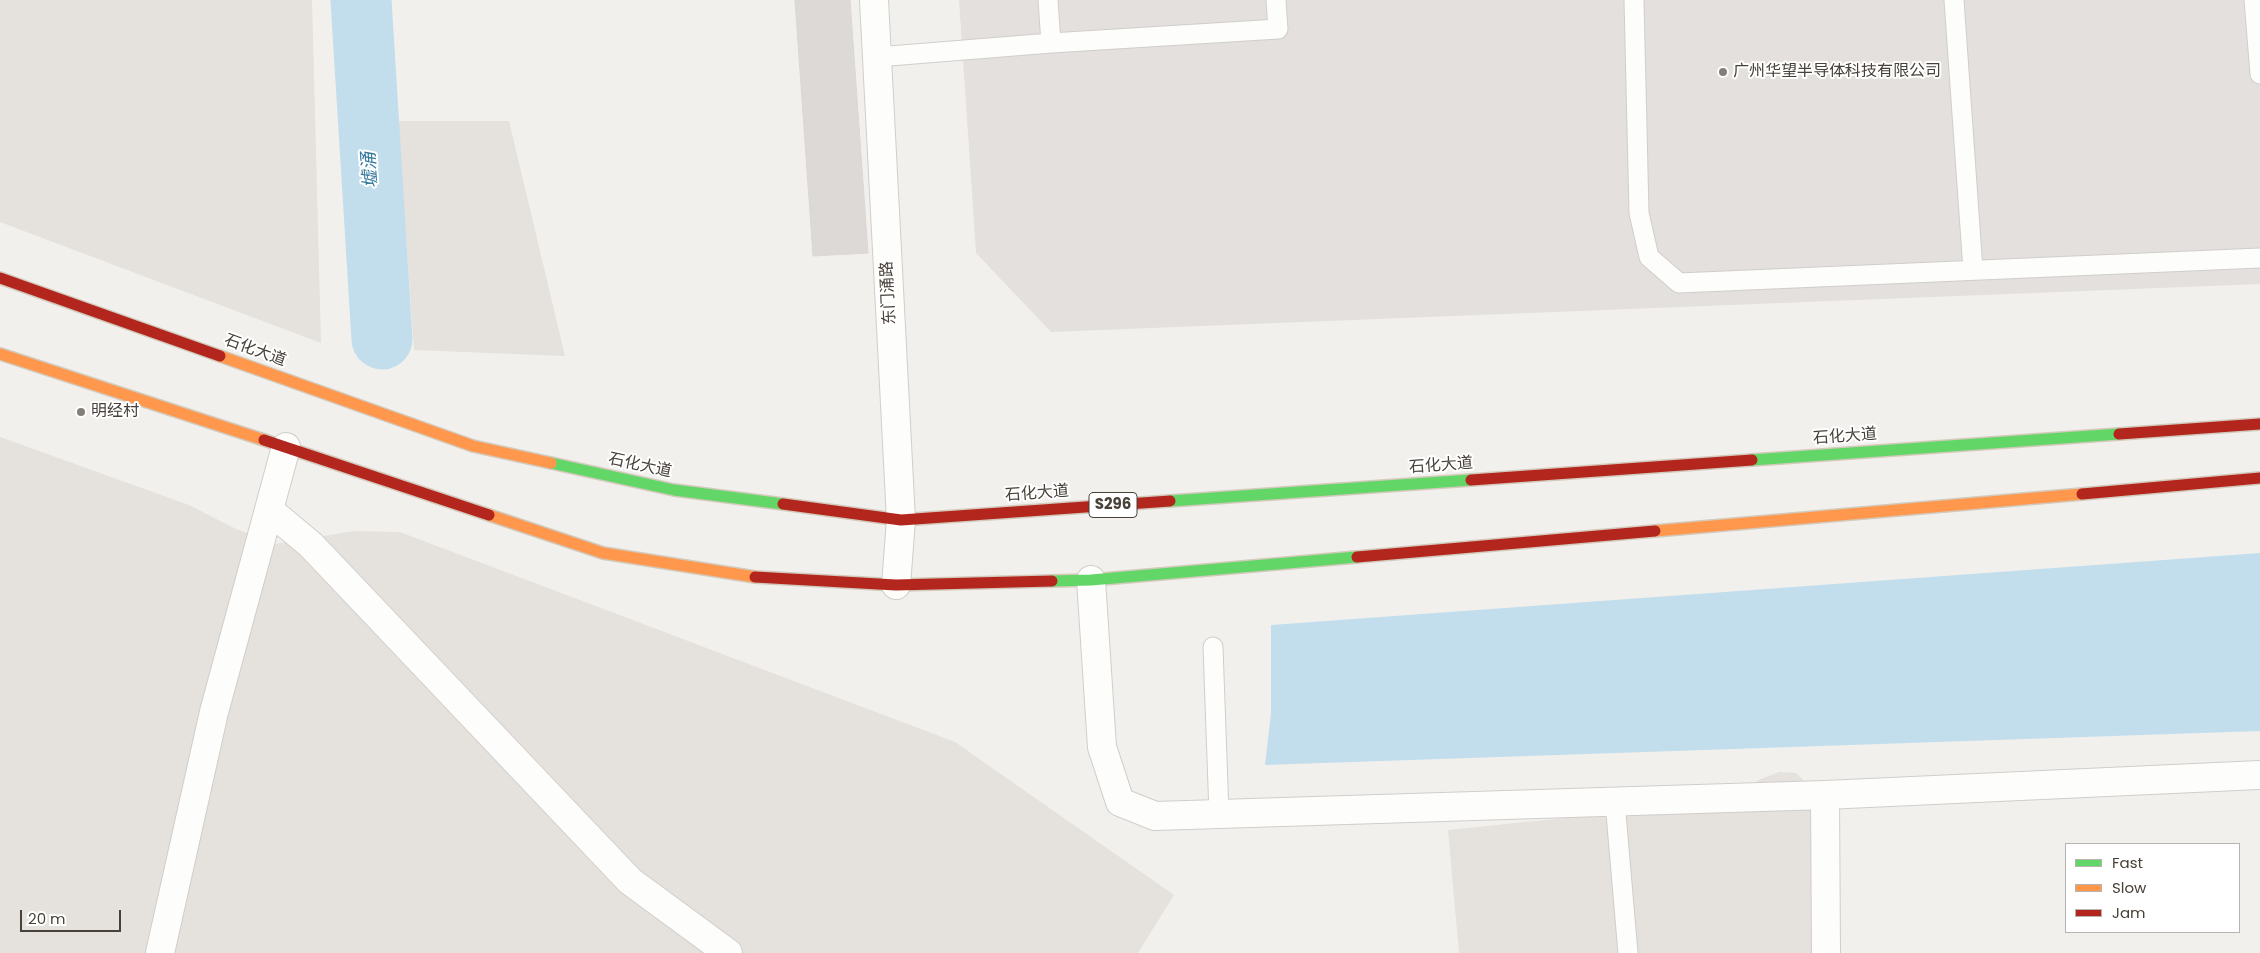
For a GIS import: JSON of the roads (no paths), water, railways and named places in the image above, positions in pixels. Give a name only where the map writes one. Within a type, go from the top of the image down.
[{"type":"main road","name":"石化大道","points":[[0,278],[473,446],[674,490],[901,520],[2260,424]]},
{"type":"main road","points":[[0,354],[603,553],[769,579],[896,585],[1091,580],[2260,478]]},
{"type":"street","name":"东门涌路","points":[[874,0],[901,520],[896,585]]},
{"type":"street","points":[[160,953],[214,712],[286,447]]},
{"type":"street","points":[[269,510],[311,545],[630,881],[728,953]]},
{"type":"street","points":[[1091,580],[1102,747],[1120,802],[1155,816],[1825,795],[2260,775]]},
{"type":"street","points":[[1825,795],[1826,953]]},
{"type":"lane","points":[[1048,0],[1051,43]]},
{"type":"lane","points":[[877,57],[1051,43],[1278,29],[1276,0]]},
{"type":"lane","points":[[1634,0],[1639,213],[1649,257],[1679,283],[2260,258]]},
{"type":"lane","points":[[1954,0],[1973,270]]},
{"type":"lane","points":[[2254,0],[2260,74]]},
{"type":"lane","points":[[1213,647],[1219,814]]},
{"type":"lane","points":[[1615,802],[1628,953]]},
{"type":"water","points":[[2260,553],[2260,731],[1265,765],[1271,713],[1271,625]]},
{"type":"waterway","name":"墟涌","points":[[361,0],[382,339]]},
{"type":"place","name":"广州华望半导体科技有限公司","points":[[1723,72]]},
{"type":"place","name":"明经村","points":[[81,412]]}]
